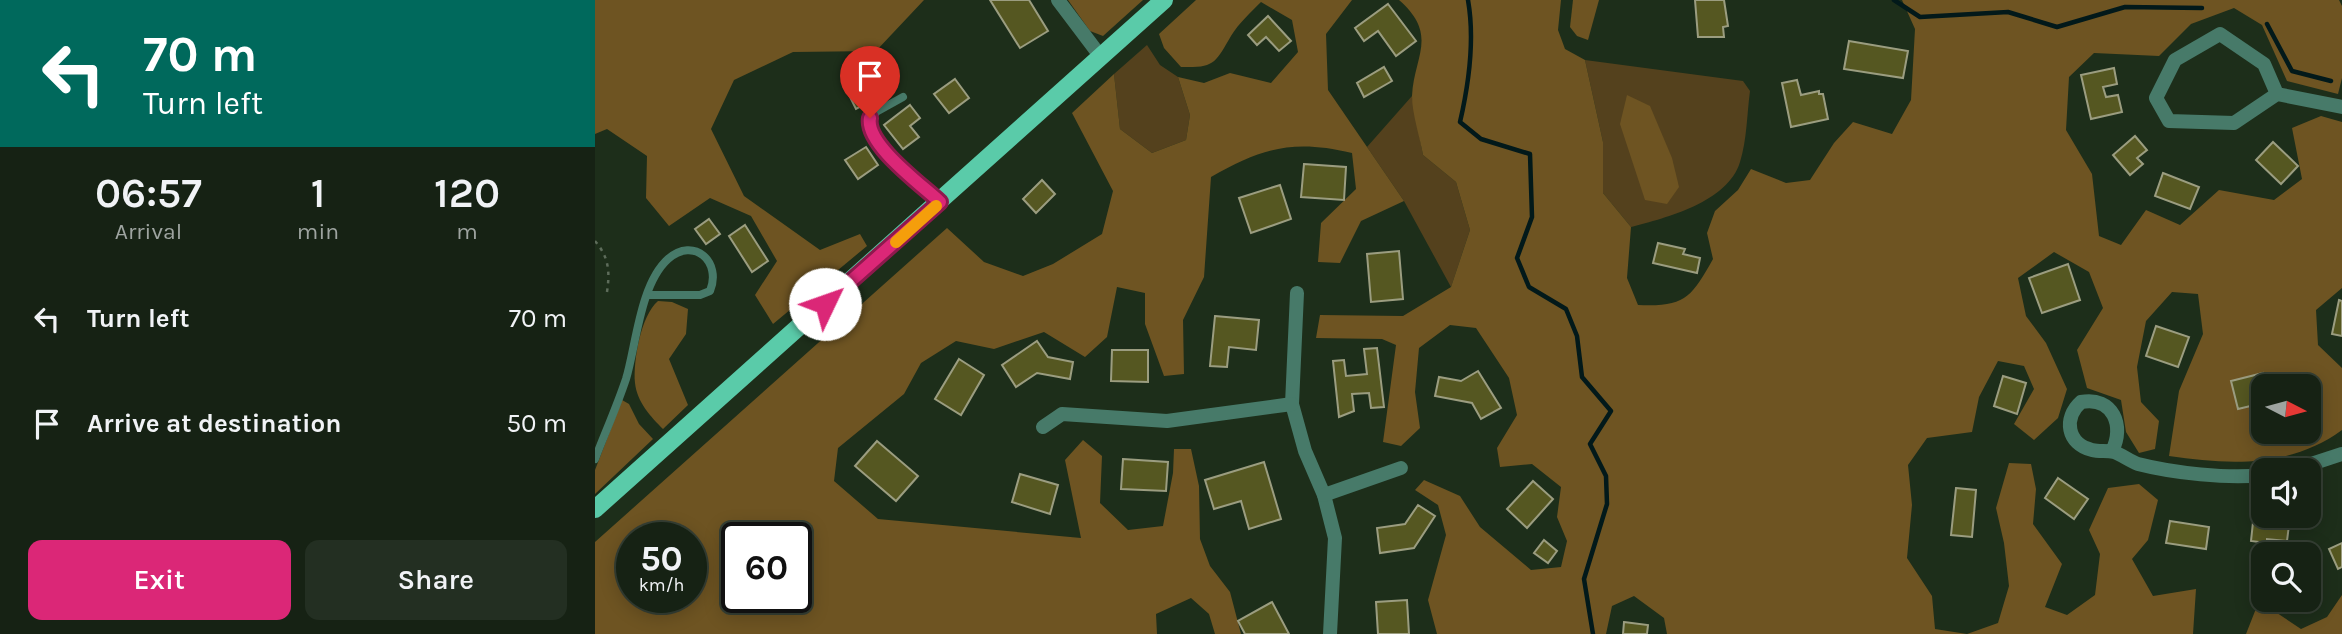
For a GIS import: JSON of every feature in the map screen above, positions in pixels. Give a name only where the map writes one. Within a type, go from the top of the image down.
[{"type":"main road","points":[[595,509],[1164,0]]},
{"type":"street","points":[[1058,0],[1101,57]]},
{"type":"street","points":[[2277,94],[2264,64],[2220,34],[2175,60],[2156,98],[2169,121],[2234,123],[2277,94],[2342,107]]},
{"type":"street","points":[[1297,293],[1292,404],[1305,451],[1324,495],[1335,537],[1330,634]]},
{"type":"street","points":[[1043,427],[1062,414],[1167,421],[1292,404]]},
{"type":"street","points":[[2112,451],[2136,463],[2155,467],[2229,476],[2251,475]]},
{"type":"street","points":[[2321,461],[2342,454]]},
{"type":"street","points":[[1324,495],[1401,468]]},
{"type":"lane","points":[[903,97],[876,112],[869,125],[885,152],[940,202]]},
{"type":"lane","points":[[595,459],[626,378],[640,312],[648,295],[667,259],[683,251],[696,250],[709,257],[714,271],[710,291],[700,295],[648,295]]},
{"type":"path","points":[[595,241],[604,251],[610,273],[607,292]]},
{"type":"shaded area","points":[[595,0],[924,0],[876,51],[793,52],[734,80],[711,129],[744,196],[820,250],[860,234],[867,246],[773,324],[755,295],[777,261],[751,216],[710,198],[669,226],[646,198],[647,156],[607,129],[595,134]]},
{"type":"shaded area","points":[[1068,0],[1143,0],[1103,36],[1090,31]]},
{"type":"shaded area","points":[[1196,0],[1352,0],[1326,34],[1328,90],[1404,201],[1361,221],[1340,263],[1318,262],[1321,223],[1356,189],[1352,153],[1295,147],[1262,153],[1229,167],[1211,177],[1204,277],[1183,320],[1184,374],[1164,376],[1145,324],[1145,293],[1117,287],[1107,337],[1085,357],[1044,332],[994,349],[956,341],[921,363],[904,394],[838,448],[834,481],[878,519],[1081,538],[1065,460],[1083,440],[1102,456],[1100,503],[1128,530],[1163,526],[1173,473],[1174,449],[1191,449],[1199,486],[1200,539],[1210,566],[1230,592],[1241,634],[1215,634],[1209,614],[1191,598],[1156,614],[1157,634],[595,634],[595,542],[616,523],[616,613],[707,613],[707,522],[617,522],[947,228],[984,262],[1023,276],[1053,264],[1102,234],[1113,191],[1072,113],[1114,74],[1120,129],[1152,153],[1186,140],[1190,115],[1178,77],[1204,83],[1230,73],[1271,83],[1298,52],[1292,20],[1261,2],[1238,27],[1217,58],[1208,65],[1181,67],[1164,48],[1159,34]]},
{"type":"shaded area","points":[[1399,0],[1561,0],[1558,30],[1565,49],[1585,60],[1603,142],[1603,193],[1631,227],[1627,278],[1638,305],[1654,305],[1677,302],[1699,283],[1713,259],[1707,233],[1715,211],[1738,190],[1751,169],[1786,183],[1810,180],[1834,143],[1853,122],[1892,134],[1911,100],[1915,29],[1902,0],[2339,0],[2342,6],[2342,78],[2338,94],[2287,81],[2262,25],[2234,8],[2191,24],[2159,56],[2094,53],[2069,77],[2066,130],[2092,174],[2099,236],[2121,245],[2146,210],[2180,225],[2219,190],[2274,200],[2302,179],[2292,128],[2321,116],[2342,122],[2342,288],[2316,310],[2318,345],[2342,368],[2342,430],[2321,442],[2321,374],[2251,374],[2251,444],[2318,444],[2280,457],[2251,458],[2251,461],[2169,456],[2179,391],[2203,334],[2198,294],[2172,292],[2146,321],[2137,367],[2141,402],[2159,421],[2155,449],[2139,453],[2126,432],[2121,400],[2087,388],[2077,350],[2103,308],[2089,272],[2054,252],[2018,278],[2026,316],[2046,343],[2067,389],[2058,418],[2034,440],[2014,424],[2034,389],[2024,366],[1998,361],[1979,397],[1972,432],[1927,438],[1908,465],[1912,505],[1907,558],[1932,596],[1935,629],[1967,634],[1667,634],[1664,618],[1634,596],[1612,606],[1606,634],[1437,634],[1428,600],[1446,535],[1438,505],[1415,490],[1424,480],[1460,496],[1480,527],[1531,570],[1561,567],[1567,541],[1557,517],[1561,487],[1532,464],[1500,467],[1497,448],[1517,415],[1509,378],[1476,328],[1450,325],[1419,348],[1415,392],[1420,428],[1401,446],[1383,442],[1396,345],[1382,339],[1316,338],[1320,315],[1403,316],[1451,287],[1470,230],[1456,182],[1423,155],[1412,96],[1421,46],[1418,24]]},
{"type":"shaded area","points":[[1573,0],[1599,0],[1588,40],[1577,36],[1570,27]]},
{"type":"shaded area","points":[[1147,45],[1160,65],[1178,77],[1190,115],[1186,140],[1152,153],[1120,129],[1114,74]]},
{"type":"shaded area","points":[[1585,60],[1743,81],[1750,91],[1742,154],[1733,176],[1723,188],[1678,213],[1631,227],[1603,193],[1603,142]]},
{"type":"shaded area","points":[[1627,95],[1650,106],[1672,158],[1679,187],[1667,204],[1645,200],[1620,124]]},
{"type":"shaded area","points":[[1412,96],[1423,155],[1456,182],[1470,230],[1451,287],[1404,201],[1367,147]]},
{"type":"shaded area","points":[[658,301],[672,302],[688,309],[686,334],[669,359],[688,405],[663,429],[642,403],[635,383],[639,339],[647,317]]},
{"type":"shaded area","points":[[622,400],[629,404],[639,424],[653,439],[595,494],[595,470]]},
{"type":"shaded area","points":[[2009,463],[2031,464],[2036,489],[2033,524],[2062,564],[2045,607],[2067,615],[2095,595],[2100,554],[2089,530],[2108,488],[2139,484],[2158,500],[2148,540],[2132,559],[2153,596],[2196,589],[2193,634],[1967,634],[1998,623],[2009,586],[2004,543],[1996,508]]},
{"type":"shaded area","points":[[2342,595],[2342,634],[2246,634],[2255,612],[2276,612],[2301,629],[2327,617]]},
{"type":"building","points":[[990,0],[1029,0],[1048,31],[1020,48]]},
{"type":"building","points":[[1695,0],[1724,0],[1728,26],[1723,27],[1724,37],[1698,37]]},
{"type":"building","points":[[1388,4],[1416,41],[1396,56],[1378,31],[1364,41],[1355,28]]},
{"type":"building","points":[[1268,16],[1291,41],[1279,51],[1266,37],[1257,45],[1248,35]]},
{"type":"building","points":[[1849,41],[1908,51],[1903,78],[1844,69]]},
{"type":"building","points":[[1384,67],[1392,81],[1364,97],[1357,83]]},
{"type":"building","points":[[2114,68],[2117,84],[2103,87],[2106,97],[2118,95],[2122,112],[2091,119],[2081,75]]},
{"type":"building","points":[[955,79],[969,98],[949,113],[934,94]]},
{"type":"building","points":[[1797,80],[1801,95],[1819,91],[1819,94],[1823,94],[1828,119],[1791,127],[1782,83]]},
{"type":"building","points":[[867,83],[875,99],[856,109],[848,93]]},
{"type":"building","points":[[910,105],[920,118],[910,126],[919,137],[903,149],[884,125]]},
{"type":"building","points":[[2135,136],[2147,150],[2137,158],[2143,164],[2130,175],[2113,155]]},
{"type":"building","points":[[2273,142],[2298,166],[2281,184],[2256,160]]},
{"type":"building","points":[[866,147],[878,165],[858,179],[845,160]]},
{"type":"building","points":[[1304,164],[1346,167],[1344,200],[1301,197]]},
{"type":"building","points":[[2163,173],[2199,187],[2190,209],[2155,196]]},
{"type":"building","points":[[1042,180],[1055,194],[1036,213],[1023,199]]},
{"type":"building","points":[[1280,185],[1291,219],[1251,233],[1239,198]]},
{"type":"building","points":[[709,219],[720,234],[706,244],[695,229]]},
{"type":"building","points":[[745,225],[768,261],[752,272],[729,236]]},
{"type":"building","points":[[1658,243],[1685,249],[1683,254],[1700,258],[1697,273],[1653,263]]},
{"type":"building","points":[[1399,251],[1403,299],[1371,302],[1367,254]]},
{"type":"building","points":[[2068,264],[2080,300],[2042,313],[2029,278]]},
{"type":"building","points":[[2339,300],[2342,301],[2342,336],[2332,334]]},
{"type":"building","points":[[1215,316],[1259,320],[1256,350],[1229,347],[1227,367],[1210,366]]},
{"type":"building","points":[[2156,326],[2189,337],[2178,367],[2146,356]]},
{"type":"building","points":[[1037,341],[1048,357],[1073,362],[1070,379],[1037,373],[1016,387],[1002,365]]},
{"type":"building","points":[[1377,348],[1384,407],[1371,408],[1369,393],[1352,394],[1354,411],[1339,417],[1333,361],[1344,360],[1346,376],[1367,374],[1364,349]]},
{"type":"building","points":[[1112,350],[1148,350],[1148,382],[1111,381]]},
{"type":"building","points":[[959,359],[984,375],[961,415],[935,399]]},
{"type":"building","points":[[1478,371],[1501,408],[1481,419],[1472,403],[1435,396],[1439,377],[1461,381]]},
{"type":"building","points":[[2003,376],[2026,383],[2017,414],[1994,406]]},
{"type":"building","points":[[2251,376],[2251,406],[2238,409],[2231,381]]},
{"type":"building","points":[[877,441],[918,476],[896,501],[855,466]]},
{"type":"building","points":[[1123,459],[1168,462],[1166,491],[1121,489]]},
{"type":"building","points":[[1264,462],[1281,519],[1249,529],[1241,501],[1214,509],[1205,480]]},
{"type":"building","points":[[1020,474],[1058,485],[1050,514],[1012,502]]},
{"type":"building","points":[[2058,478],[2088,499],[2074,519],[2045,498]]},
{"type":"building","points":[[1533,481],[1553,499],[1527,528],[1507,509]]},
{"type":"building","points":[[1956,488],[1976,490],[1972,537],[1951,535]]},
{"type":"building","points":[[1418,505],[1435,516],[1414,548],[1380,553],[1377,528],[1405,524]]},
{"type":"building","points":[[2170,521],[2209,527],[2206,549],[2166,543]]},
{"type":"building","points":[[2252,528],[2289,528],[2287,541],[2251,541]]},
{"type":"building","points":[[1544,540],[1557,551],[1548,563],[1534,553]]},
{"type":"building","points":[[2342,543],[2342,567],[2338,569],[2329,549]]},
{"type":"building","points":[[1407,600],[1409,634],[1378,634],[1376,602]]},
{"type":"building","points":[[1272,602],[1289,634],[1245,634],[1238,621]]},
{"type":"building","points":[[1624,622],[1648,625],[1647,634],[1623,634]]},
{"type":"waterway","points":[[1468,0],[1470,61],[1460,122],[1481,139],[1530,154],[1532,217],[1517,258],[1529,287],[1566,309],[1577,336],[1582,377],[1611,411],[1590,444],[1606,476],[1607,504],[1584,579],[1593,634]]},
{"type":"waterway","points":[[1894,0],[1920,17],[2008,12],[2057,27],[2125,7],[2202,8]]},
{"type":"waterway","points":[[2267,24],[2292,71],[2331,81]]},
{"type":"slow traffic","points":[[896,242],[936,206]]},
{"type":"route","points":[[825,304],[940,202],[885,152],[869,125],[870,118]]}]
